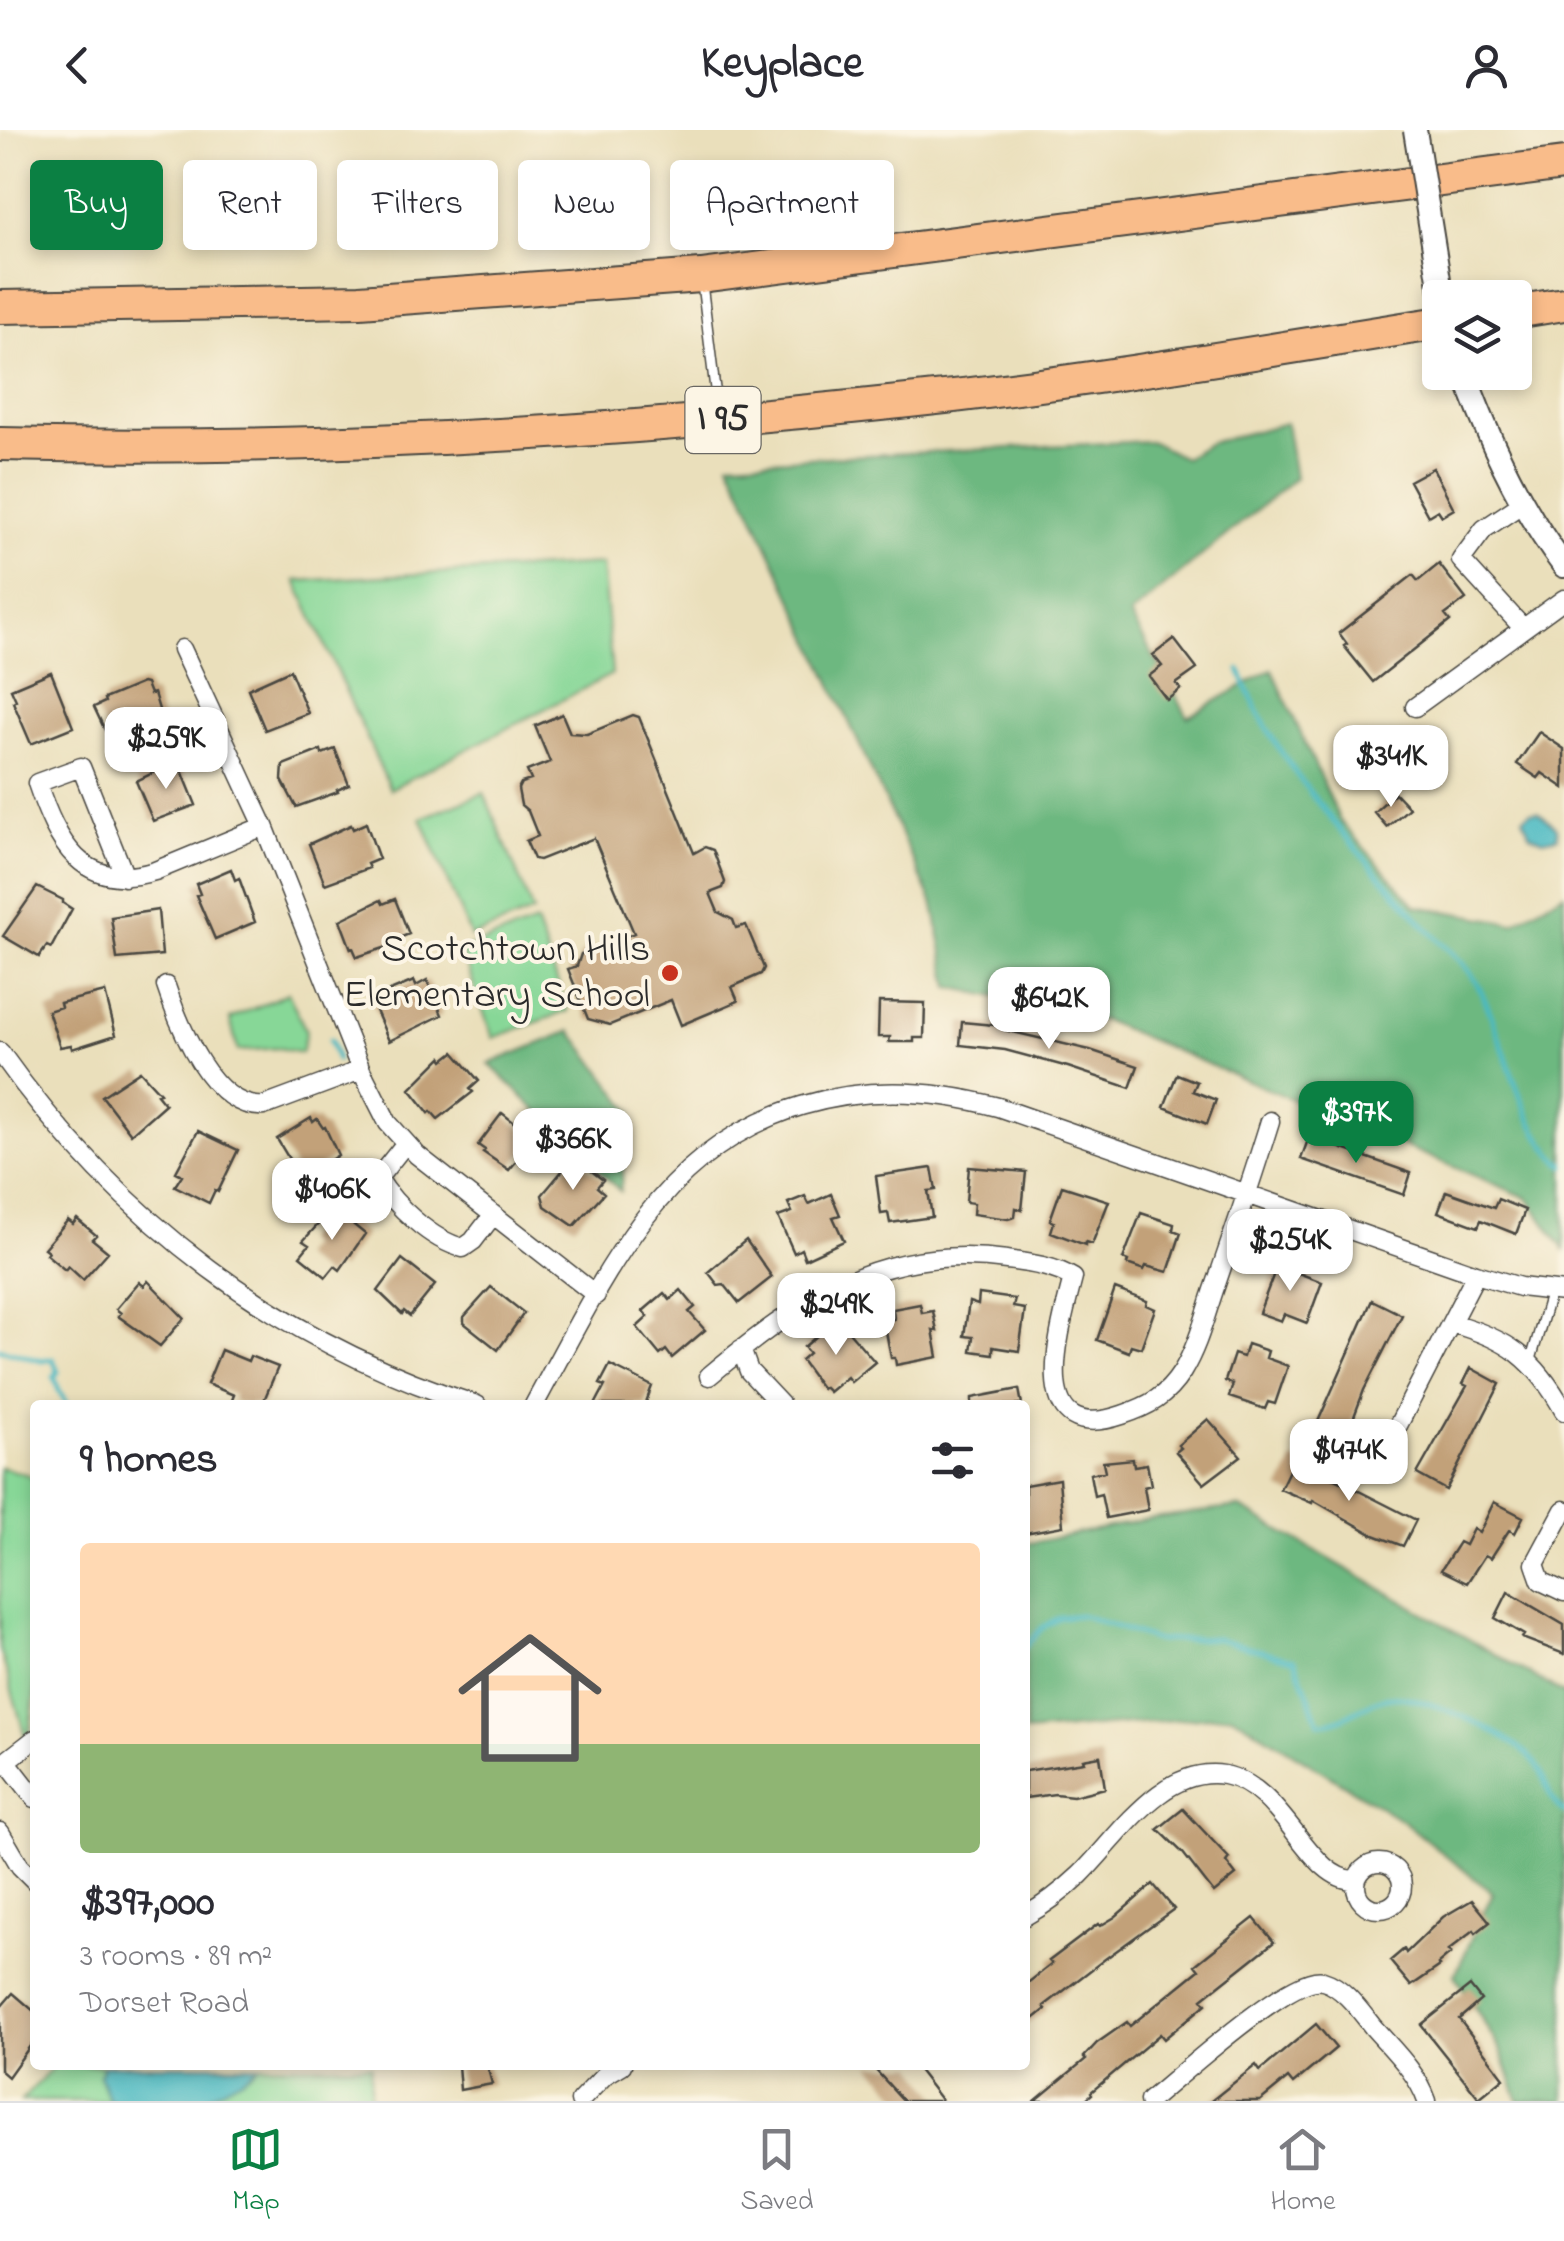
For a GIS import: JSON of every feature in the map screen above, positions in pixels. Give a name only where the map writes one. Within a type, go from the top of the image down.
[{"type":"highway","points":[[0,307],[360,301],[701,276],[1564,164]]},
{"type":"highway","points":[[1532,309],[1564,304]]},
{"type":"highway","name":"I 95","points":[[0,444],[167,445],[507,436],[719,420],[949,396],[1422,326]]},
{"type":"highway","points":[[0,458],[167,445]]},
{"type":"street","points":[[1414,130],[1439,280]]},
{"type":"street","points":[[1471,390],[1523,502],[1564,566]]},
{"type":"street","points":[[1523,502],[1484,529],[1461,560],[1523,628]]},
{"type":"street","points":[[1415,707],[1564,599]]},
{"type":"street","points":[[182,650],[264,826],[381,1112],[405,1144],[596,1295]]},
{"type":"street","points":[[124,877],[81,767],[37,783],[52,826],[68,849],[88,866],[124,877],[156,871],[264,826]]},
{"type":"street","points":[[166,986],[186,1041],[208,1073],[247,1104],[264,1106],[361,1070]]},
{"type":"street","points":[[0,1052],[91,1163],[185,1252],[232,1288],[370,1365],[464,1400]]},
{"type":"street","points":[[537,1400],[643,1220],[700,1161],[758,1123],[788,1109],[854,1094],[911,1091],[962,1098],[1086,1136],[1476,1274],[1520,1287],[1558,1292]]},
{"type":"street","points":[[709,1376],[795,1308],[866,1274],[955,1257],[1030,1264],[1074,1278],[1056,1344],[1059,1392],[1066,1414],[1088,1422],[1113,1418],[1160,1399],[1181,1374],[1193,1351],[1270,1120]]},
{"type":"street","points":[[405,1144],[378,1178],[388,1194],[447,1244],[462,1248],[472,1242],[493,1215]]},
{"type":"street","points":[[1376,1468],[1476,1274]]},
{"type":"street","points":[[1450,1324],[1497,1338],[1530,1362],[1564,1411]]},
{"type":"street","points":[[741,1350],[749,1370],[776,1400]]},
{"type":"street","points":[[1564,1510],[1535,1564],[1541,1581],[1564,1592]]},
{"type":"street","points":[[30,1743],[3,1764],[30,1793]]},
{"type":"street","points":[[1030,1912],[1079,1876],[1160,1794],[1191,1776],[1206,1774],[1237,1778],[1260,1791],[1326,1869],[1346,1881],[1356,1880]]},
{"type":"street","points":[[0,1832],[30,1876]]},
{"type":"street","points":[[1149,2101],[1262,2009],[1305,1982],[1320,1980],[1342,1992],[1358,2008],[1413,2074],[1427,2101]]},
{"type":"street","points":[[580,2101],[614,2070]]},
{"type":"lane","points":[[701,276],[719,420]]},
{"type":"lane","points":[[1530,1362],[1558,1292]]},
{"type":"green space","points":[[1286,423],[1295,478],[1130,615],[1188,717],[1272,669],[1340,821],[1416,906],[1513,923],[1564,893],[1564,1250],[1528,1198],[1105,1021],[950,987],[934,906],[729,462],[1150,441],[1184,458],[1210,443]]},
{"type":"green space","points":[[602,564],[612,674],[390,789],[296,581]]},
{"type":"green space","points":[[484,793],[533,912],[471,937],[421,818]]},
{"type":"green space","points":[[536,923],[568,1011],[493,1038],[461,950]]},
{"type":"green space","points":[[288,993],[306,1031],[301,1053],[279,1048],[238,1051],[230,1019]]},
{"type":"green space","points":[[571,1031],[632,1112],[620,1191],[489,1064]]},
{"type":"green space","points":[[0,1467],[30,1476],[28,1746],[0,1649]]},
{"type":"green space","points":[[1239,1507],[1564,1694],[1564,2101],[1519,2101],[1501,2051],[1455,1975],[1493,1893],[1403,1821],[1232,1715],[1030,1733],[1030,1543],[1154,1518]]},
{"type":"green space","points":[[50,2070],[371,2070],[370,2094],[374,2101],[21,2101]]},
{"type":"water","points":[[1538,812],[1557,827],[1558,837],[1543,840],[1530,834],[1523,818]]},
{"type":"water","points":[[102,2070],[253,2070],[200,2101],[109,2101],[99,2075]]},
{"type":"building","points":[[1433,468],[1454,509],[1442,516],[1438,510],[1428,516],[1409,481]]},
{"type":"building","points":[[1439,564],[1466,599],[1445,615],[1450,621],[1373,682],[1344,646],[1347,644],[1339,633],[1413,575],[1418,581]]},
{"type":"building","points":[[1174,639],[1197,669],[1176,684],[1181,689],[1167,700],[1149,676],[1162,666],[1153,655]]},
{"type":"building","points":[[290,670],[308,713],[265,730],[248,689]]},
{"type":"building","points":[[51,672],[73,727],[31,744],[11,689]]},
{"type":"building","points":[[142,683],[150,694],[154,693],[163,723],[122,742],[120,737],[110,741],[94,707]]},
{"type":"building","points":[[562,714],[570,733],[587,734],[633,715],[639,717],[694,853],[705,847],[713,850],[725,882],[723,888],[710,893],[718,912],[733,920],[736,928],[746,925],[764,968],[761,974],[732,987],[738,1001],[681,1025],[671,1000],[610,1025],[588,1019],[568,969],[577,966],[581,954],[634,933],[594,838],[539,860],[534,859],[526,841],[538,836],[528,811],[521,805],[518,789],[521,783],[531,780],[527,771],[550,762],[535,726]]},
{"type":"building","points":[[1539,732],[1564,749],[1564,788],[1542,773],[1538,778],[1517,764]]},
{"type":"building","points":[[335,749],[349,785],[296,807],[282,780],[283,765],[321,750],[322,754]]},
{"type":"building","points":[[178,761],[196,805],[153,821],[136,781]]},
{"type":"building","points":[[1395,793],[1409,808],[1387,827],[1374,812]]},
{"type":"building","points":[[366,823],[379,859],[367,864],[369,868],[325,884],[309,844],[351,825],[353,829]]},
{"type":"building","points":[[231,869],[235,880],[239,878],[255,922],[215,939],[196,895],[200,894],[196,884]]},
{"type":"building","points":[[37,887],[72,909],[51,948],[47,946],[39,957],[3,936]]},
{"type":"building","points":[[395,899],[409,934],[397,939],[399,943],[357,957],[340,920],[381,900],[383,904]]},
{"type":"building","points":[[158,910],[162,955],[117,959],[111,917]]},
{"type":"building","points":[[427,980],[442,1015],[389,1041],[371,999],[414,981],[416,986]]},
{"type":"building","points":[[105,992],[116,1035],[72,1049],[71,1045],[60,1047],[48,1011],[61,1007],[60,1003]]},
{"type":"building","points":[[879,1002],[925,1003],[924,1038],[889,1042],[890,1037],[878,1037]]},
{"type":"building","points":[[962,1022],[1004,1026],[1004,1030],[1138,1066],[1130,1088],[1005,1050],[960,1045]]},
{"type":"building","points":[[454,1052],[479,1081],[470,1089],[473,1092],[438,1119],[410,1089],[442,1057],[444,1060]]},
{"type":"building","points":[[140,1071],[165,1104],[131,1134],[102,1096]]},
{"type":"building","points":[[1177,1074],[1197,1082],[1193,1091],[1216,1100],[1207,1124],[1164,1107]]},
{"type":"building","points":[[502,1113],[535,1139],[509,1170],[478,1145]]},
{"type":"building","points":[[311,1118],[325,1127],[338,1155],[301,1179],[277,1139]]},
{"type":"building","points":[[198,1131],[238,1150],[209,1203],[175,1186],[182,1175],[176,1172]]},
{"type":"building","points":[[1309,1137],[1411,1173],[1404,1195],[1301,1159]]},
{"type":"building","points":[[580,1162],[603,1180],[597,1187],[604,1193],[574,1226],[545,1206],[542,1195],[568,1164],[575,1170]]},
{"type":"building","points":[[969,1167],[1026,1172],[1022,1210],[1016,1208],[1015,1217],[1008,1219],[973,1214],[974,1203],[966,1202]]},
{"type":"building","points":[[932,1168],[936,1190],[928,1191],[932,1217],[890,1223],[888,1213],[881,1214],[876,1176]]},
{"type":"building","points":[[1062,1186],[1109,1201],[1092,1244],[1051,1232],[1054,1222],[1050,1220]]},
{"type":"building","points":[[1446,1191],[1494,1208],[1498,1199],[1525,1210],[1516,1234],[1481,1220],[1478,1227],[1438,1212]]},
{"type":"building","points":[[831,1194],[840,1215],[833,1217],[844,1241],[805,1259],[801,1249],[794,1253],[778,1217],[792,1212],[788,1203],[805,1196],[809,1204]]},
{"type":"building","points":[[333,1208],[365,1234],[340,1270],[335,1266],[326,1277],[300,1256],[309,1245],[303,1241]]},
{"type":"building","points":[[1141,1213],[1174,1224],[1173,1230],[1181,1233],[1168,1272],[1146,1266],[1144,1270],[1123,1259]]},
{"type":"building","points":[[77,1219],[108,1252],[83,1280],[68,1266],[65,1270],[44,1248],[68,1220],[73,1224]]},
{"type":"building","points":[[746,1240],[772,1277],[739,1303],[708,1272]]},
{"type":"building","points":[[402,1259],[435,1285],[410,1316],[404,1311],[402,1314],[378,1291]]},
{"type":"building","points":[[1279,1260],[1322,1282],[1307,1323],[1284,1314],[1281,1321],[1259,1313]]},
{"type":"building","points":[[148,1281],[184,1318],[160,1346],[118,1316],[121,1313],[116,1309],[139,1282],[144,1286]]},
{"type":"building","points":[[491,1287],[524,1313],[498,1350],[464,1323],[464,1317]]},
{"type":"building","points":[[1115,1289],[1147,1301],[1146,1305],[1155,1309],[1141,1348],[1131,1345],[1129,1352],[1097,1340]]},
{"type":"building","points":[[681,1290],[695,1307],[689,1312],[705,1330],[672,1358],[666,1350],[660,1355],[637,1327],[648,1317],[643,1311],[664,1293],[670,1300]]},
{"type":"building","points":[[979,1294],[1015,1299],[1013,1307],[1025,1309],[1019,1351],[993,1347],[993,1354],[971,1351],[973,1337],[964,1336],[969,1302],[978,1305]]},
{"type":"building","points":[[1372,1300],[1402,1315],[1364,1390],[1346,1438],[1317,1424]]},
{"type":"building","points":[[920,1304],[922,1313],[933,1311],[938,1357],[896,1365],[884,1321],[894,1319],[893,1309]]},
{"type":"building","points":[[831,1324],[838,1332],[844,1326],[875,1362],[851,1382],[847,1377],[829,1392],[822,1389],[801,1360],[809,1353],[804,1347]]},
{"type":"building","points":[[1247,1344],[1268,1351],[1266,1358],[1288,1366],[1275,1404],[1268,1402],[1265,1409],[1229,1397],[1233,1384],[1225,1381],[1234,1354],[1243,1357]]},
{"type":"building","points":[[221,1350],[278,1367],[264,1400],[232,1400],[234,1395],[207,1384]]},
{"type":"building","points":[[610,1365],[652,1386],[647,1400],[598,1400],[605,1386],[600,1384]]},
{"type":"building","points":[[1471,1368],[1500,1384],[1446,1490],[1417,1474],[1467,1386],[1463,1384]]},
{"type":"building","points":[[1019,1389],[1021,1400],[972,1400]]},
{"type":"building","points":[[1208,1419],[1241,1456],[1204,1484],[1176,1452],[1181,1448],[1178,1445]]},
{"type":"building","points":[[1133,1459],[1134,1466],[1147,1464],[1151,1485],[1144,1487],[1148,1510],[1106,1518],[1101,1494],[1094,1496],[1090,1474],[1105,1471],[1103,1462]]},
{"type":"building","points":[[1294,1460],[1310,1468],[1308,1472],[1335,1479],[1416,1520],[1403,1546],[1374,1535],[1313,1500],[1312,1503],[1280,1489]]},
{"type":"building","points":[[1059,1479],[1063,1526],[1030,1532],[1030,1484]]},
{"type":"building","points":[[1494,1502],[1523,1517],[1515,1533],[1509,1530],[1491,1558],[1485,1555],[1467,1583],[1441,1570],[1459,1542],[1465,1545],[1473,1529],[1479,1533]]},
{"type":"building","points":[[1508,1592],[1564,1625],[1564,1654],[1522,1638],[1524,1635],[1495,1618]]},
{"type":"building","points":[[1100,1756],[1105,1788],[1073,1796],[1030,1797],[1030,1770],[1084,1762],[1083,1759]]},
{"type":"building","points":[[1183,1809],[1229,1858],[1226,1862],[1236,1875],[1214,1893],[1183,1853],[1158,1829]]},
{"type":"building","points":[[1153,1884],[1174,1909],[1044,2006],[1046,2009],[1030,2022],[1030,1981],[1052,1964],[1049,1961],[1098,1924],[1115,1917]]},
{"type":"building","points":[[1472,1900],[1490,1922],[1448,1951],[1451,1953],[1440,1966],[1411,1986],[1390,1961],[1404,1949],[1406,1953],[1443,1917]]},
{"type":"building","points":[[1254,1918],[1274,1942],[1202,1999],[1206,2004],[1164,2039],[1160,2034],[1084,2101],[1035,2101],[1086,2059],[1097,2043],[1127,2022],[1130,2026],[1199,1970],[1195,1965]]},
{"type":"building","points":[[1470,1986],[1481,2000],[1459,2019],[1504,2078],[1479,2098],[1421,2025]]},
{"type":"building","points":[[13,1993],[30,2008],[30,2046],[8,2077],[0,2070],[0,2008]]},
{"type":"building","points":[[1316,2024],[1336,2048],[1293,2084],[1288,2078],[1260,2101],[1211,2101],[1256,2065],[1260,2071]]},
{"type":"building","points":[[458,2070],[488,2070],[492,2084],[460,2090]]},
{"type":"building","points":[[876,2070],[918,2070],[942,2101],[904,2101]]},
{"type":"waterway","points":[[1240,670],[1255,706],[1295,773],[1344,835],[1470,973],[1485,1001],[1535,1129],[1564,1165]]},
{"type":"waterway","points":[[330,1040],[337,1060]]},
{"type":"waterway","points":[[0,1349],[42,1361],[53,1359],[58,1372],[54,1377],[65,1400]]},
{"type":"waterway","points":[[1030,1641],[1060,1617],[1081,1615],[1158,1641],[1215,1638],[1295,1660],[1319,1723],[1337,1720],[1391,1697],[1447,1710],[1492,1731],[1527,1754],[1564,1812]]},
{"type":"place","name":"Scotchtown Hills Elementary School","points":[[670,973]]}]
